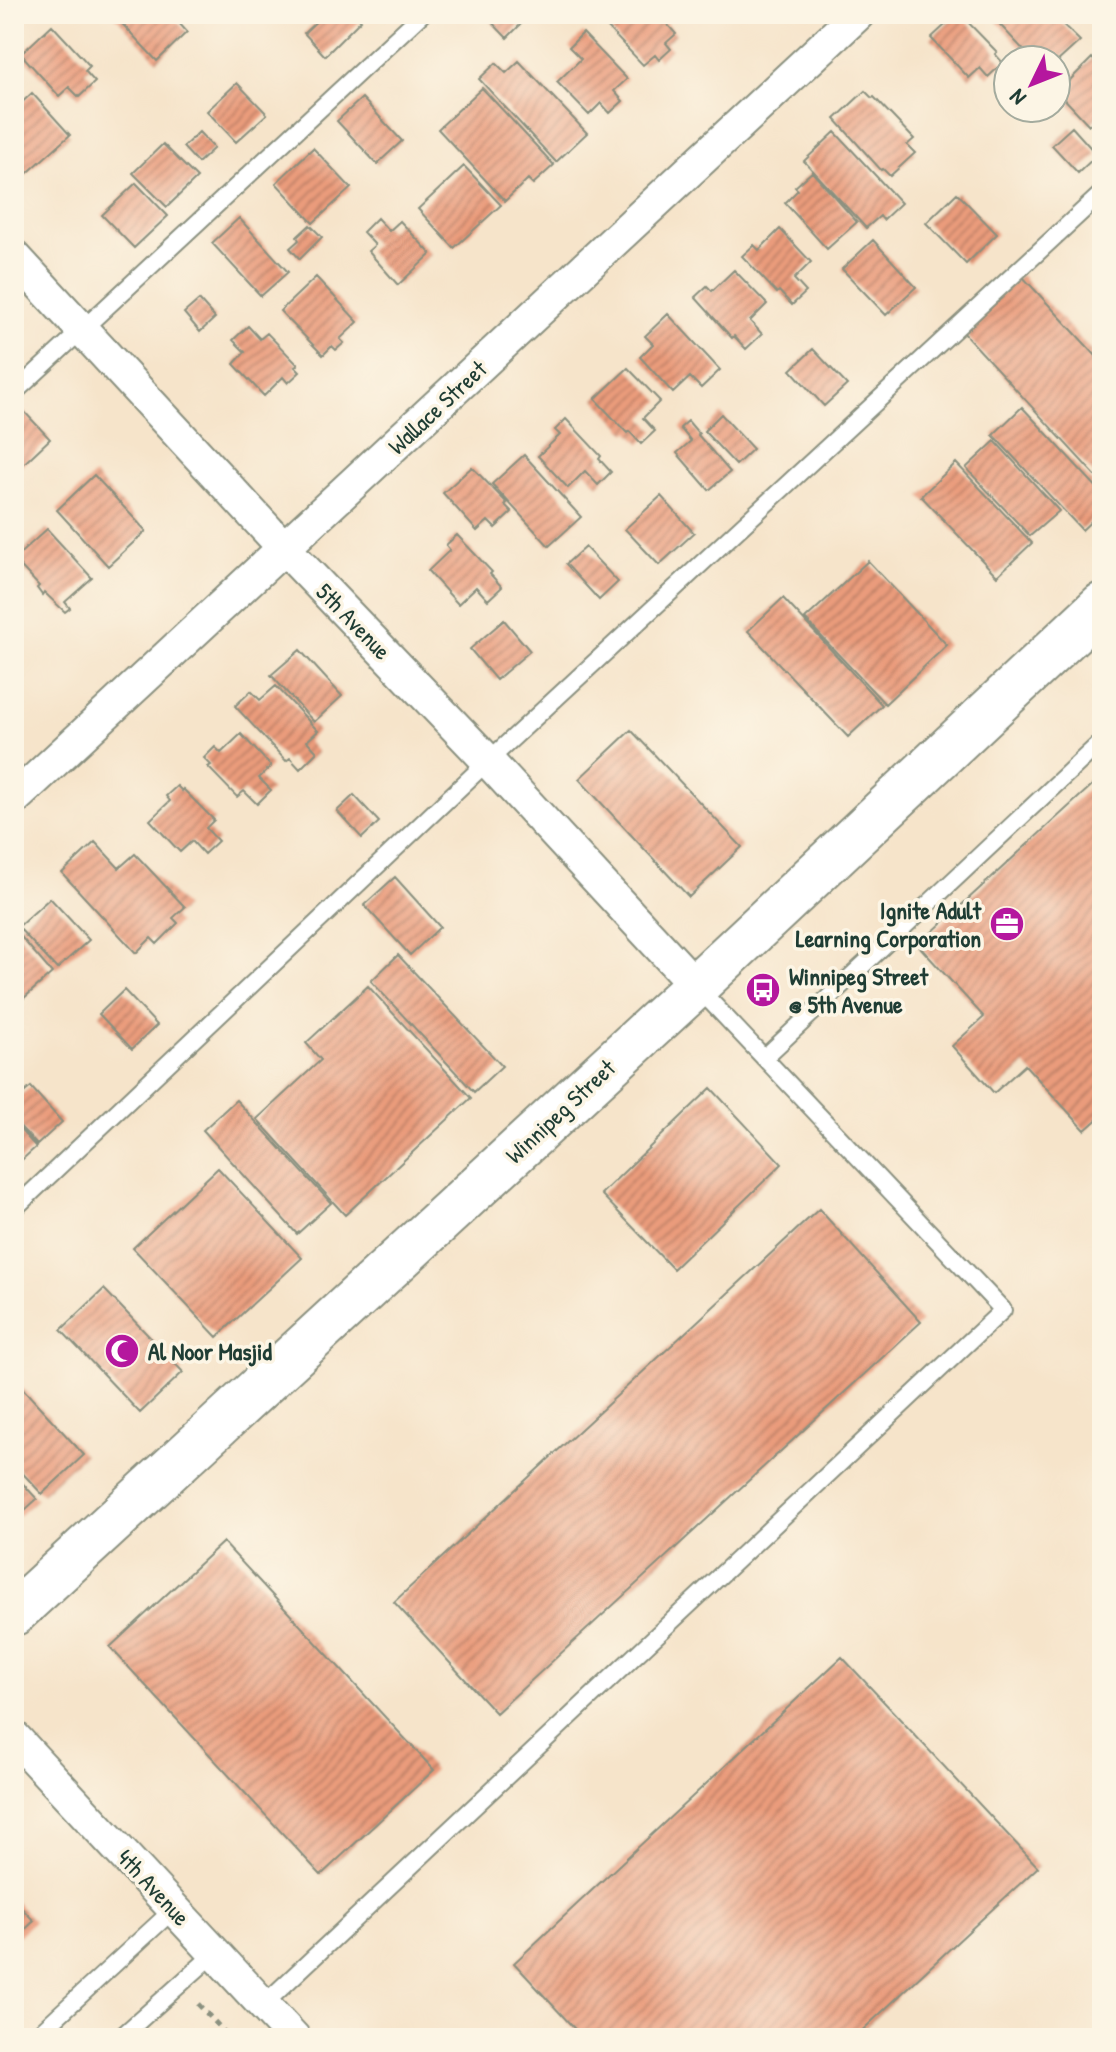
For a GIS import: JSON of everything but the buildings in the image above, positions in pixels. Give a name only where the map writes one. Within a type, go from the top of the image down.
[{"type":"main road","name":"Winnipeg Street","points":[[14,1613],[696,986],[1102,605]]},
{"type":"street","name":"Wallace Street","points":[[14,799],[858,14]]},
{"type":"street","name":"5th Avenue","points":[[14,256],[696,986]]},
{"type":"street","name":"4th Avenue","points":[[14,1737],[294,2038]]},
{"type":"lane","points":[[14,393],[422,14]]},
{"type":"lane","points":[[14,1209],[488,761],[1102,193]]},
{"type":"lane","points":[[764,1058],[1102,741]]},
{"type":"lane","points":[[263,2005],[1003,1310],[696,986]]},
{"type":"lane","points":[[34,2038],[174,1909]]},
{"type":"lane","points":[[120,2038],[215,1953]]},
{"type":"path","points":[[180,1985],[230,2038]]},
{"type":"place","name":"Ignite Adult Learning Corporation","points":[[1007,924]]},
{"type":"place","name":"Winnipeg Street @ 5th Avenue","points":[[763,990]]},
{"type":"place","name":"Al Noor Masjid","points":[[122,1351]]}]
